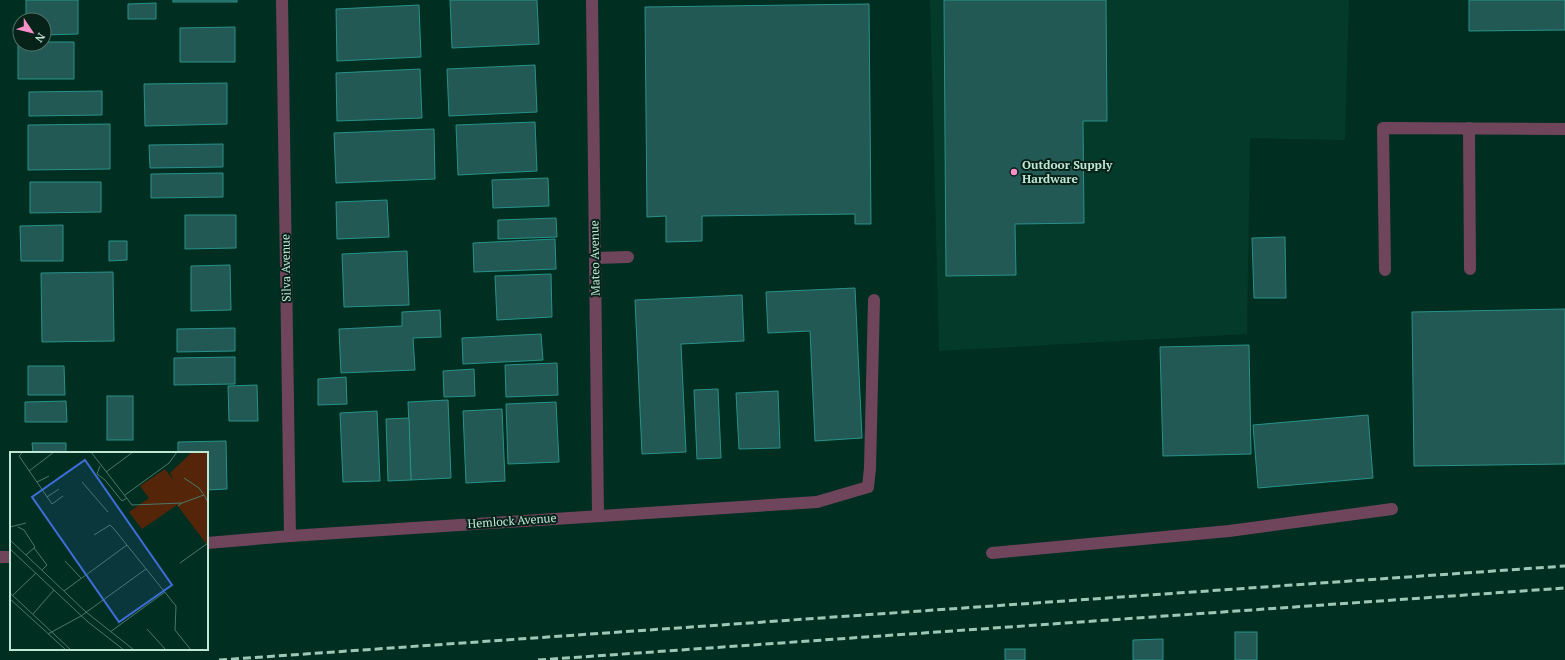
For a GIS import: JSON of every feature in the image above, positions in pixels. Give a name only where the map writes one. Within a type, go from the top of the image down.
[{"type":"street","name":"Silva Avenue","points":[[282,0],[290,536]]},
{"type":"street","name":"Mateo Avenue","points":[[592,0],[598,516]]},
{"type":"street","points":[[1385,270],[1383,128],[1565,129]]},
{"type":"street","points":[[1469,128],[1470,269]]},
{"type":"street","points":[[595,258],[628,257]]},
{"type":"street","name":"Hemlock Avenue","points":[[208,543],[290,536],[817,502],[868,487],[870,468],[874,300]]},
{"type":"street","points":[[992,553],[1229,531],[1392,509]]},
{"type":"shaded area","points":[[930,0],[1349,0],[1345,140],[1250,138],[1247,334],[939,351]]},
{"type":"building","points":[[26,0],[78,0],[78,34],[52,35],[52,12],[26,12]]},
{"type":"building","points":[[173,0],[237,0],[237,2],[173,2]]},
{"type":"building","points":[[450,0],[537,0],[539,44],[452,48]]},
{"type":"building","name":"Outdoor Supply Hardware","points":[[944,0],[1106,0],[1107,121],[1083,121],[1084,223],[1015,224],[1016,275],[946,276]]},
{"type":"building","points":[[1469,0],[1565,0],[1565,30],[1469,31]]},
{"type":"building","points":[[156,3],[156,19],[128,19],[128,4]]},
{"type":"building","points":[[869,4],[871,224],[855,224],[855,214],[702,216],[702,241],[666,242],[666,216],[647,217],[645,7]]},
{"type":"building","points":[[419,5],[421,57],[337,61],[336,9]]},
{"type":"building","points":[[235,27],[235,62],[180,62],[180,28]]},
{"type":"building","points":[[52,42],[74,42],[74,79],[18,79],[18,52],[52,52]]},
{"type":"building","points":[[535,65],[537,112],[449,116],[447,69]]},
{"type":"building","points":[[420,69],[422,118],[337,121],[336,73]]},
{"type":"building","points":[[227,83],[227,124],[145,126],[144,84]]},
{"type":"building","points":[[102,91],[102,115],[29,116],[29,92]]},
{"type":"building","points":[[535,122],[537,171],[458,175],[456,125]]},
{"type":"building","points":[[110,124],[110,169],[28,170],[28,125]]},
{"type":"building","points":[[434,129],[435,179],[336,183],[334,133]]},
{"type":"building","points":[[223,144],[223,167],[150,168],[149,145]]},
{"type":"building","points":[[223,173],[223,197],[151,198],[151,174]]},
{"type":"building","points":[[548,178],[549,206],[493,208],[492,180]]},
{"type":"building","points":[[30,182],[101,182],[101,212],[30,213]]},
{"type":"building","points":[[387,200],[389,237],[337,239],[336,202]]},
{"type":"building","points":[[185,215],[236,215],[236,248],[185,249]]},
{"type":"building","points":[[556,218],[557,237],[498,239],[498,220]]},
{"type":"building","points":[[63,225],[63,261],[21,261],[20,226]]},
{"type":"building","points":[[1285,237],[1286,298],[1254,298],[1252,238]]},
{"type":"building","points":[[555,239],[556,269],[474,272],[473,243]]},
{"type":"building","points":[[109,241],[127,241],[127,260],[109,261]]},
{"type":"building","points":[[407,251],[409,305],[344,307],[342,254]]},
{"type":"building","points":[[230,265],[231,310],[191,311],[191,266]]},
{"type":"building","points":[[113,272],[114,341],[42,342],[41,273]]},
{"type":"building","points":[[551,274],[552,317],[497,320],[495,276]]},
{"type":"building","points":[[855,288],[862,438],[815,441],[810,331],[768,333],[766,292]]},
{"type":"building","points":[[742,295],[744,341],[681,344],[686,452],[642,454],[635,300]]},
{"type":"building","points":[[1565,309],[1565,464],[1414,466],[1412,312]]},
{"type":"building","points":[[440,310],[441,337],[413,338],[415,370],[341,373],[339,329],[402,326],[402,312]]},
{"type":"building","points":[[235,328],[235,351],[177,352],[177,329]]},
{"type":"building","points":[[541,334],[543,360],[463,364],[462,338]]},
{"type":"building","points":[[1249,345],[1251,454],[1163,456],[1160,347]]},
{"type":"building","points":[[235,357],[235,384],[174,385],[174,358]]},
{"type":"building","points":[[557,363],[558,395],[506,397],[505,365]]},
{"type":"building","points":[[28,366],[64,366],[65,395],[28,395]]},
{"type":"building","points":[[474,369],[475,396],[444,397],[443,371]]},
{"type":"building","points":[[346,377],[347,404],[318,405],[318,379]]},
{"type":"building","points":[[257,385],[258,421],[229,421],[228,386]]},
{"type":"building","points":[[718,389],[721,458],[697,459],[694,390]]},
{"type":"building","points":[[778,391],[780,448],[739,449],[736,393]]},
{"type":"building","points":[[107,396],[133,396],[133,440],[107,440]]},
{"type":"building","points":[[448,400],[451,478],[411,480],[408,402]]},
{"type":"building","points":[[66,401],[67,422],[25,422],[25,402]]},
{"type":"building","points":[[556,402],[559,462],[508,464],[506,404]]},
{"type":"building","points":[[502,409],[505,481],[466,483],[463,411]]},
{"type":"building","points":[[377,411],[380,481],[343,482],[340,413]]},
{"type":"building","points":[[1368,415],[1373,478],[1258,488],[1253,425]]},
{"type":"building","points":[[409,418],[411,480],[388,481],[386,419]]},
{"type":"building","points":[[226,441],[227,489],[208,490],[208,452],[178,452],[178,442]]},
{"type":"building","points":[[32,443],[66,443],[66,452],[33,452]]},
{"type":"building","points":[[1235,632],[1257,632],[1257,660],[1235,660]]},
{"type":"building","points":[[1163,639],[1163,660],[1133,660],[1133,640]]},
{"type":"building","points":[[1005,649],[1025,649],[1025,660],[1005,660]]},
{"type":"railway","points":[[219,660],[1565,566]]},
{"type":"railway","points":[[538,660],[1565,588]]},
{"type":"place","name":"Outdoor Supply Hardware","points":[[1014,172]]}]
